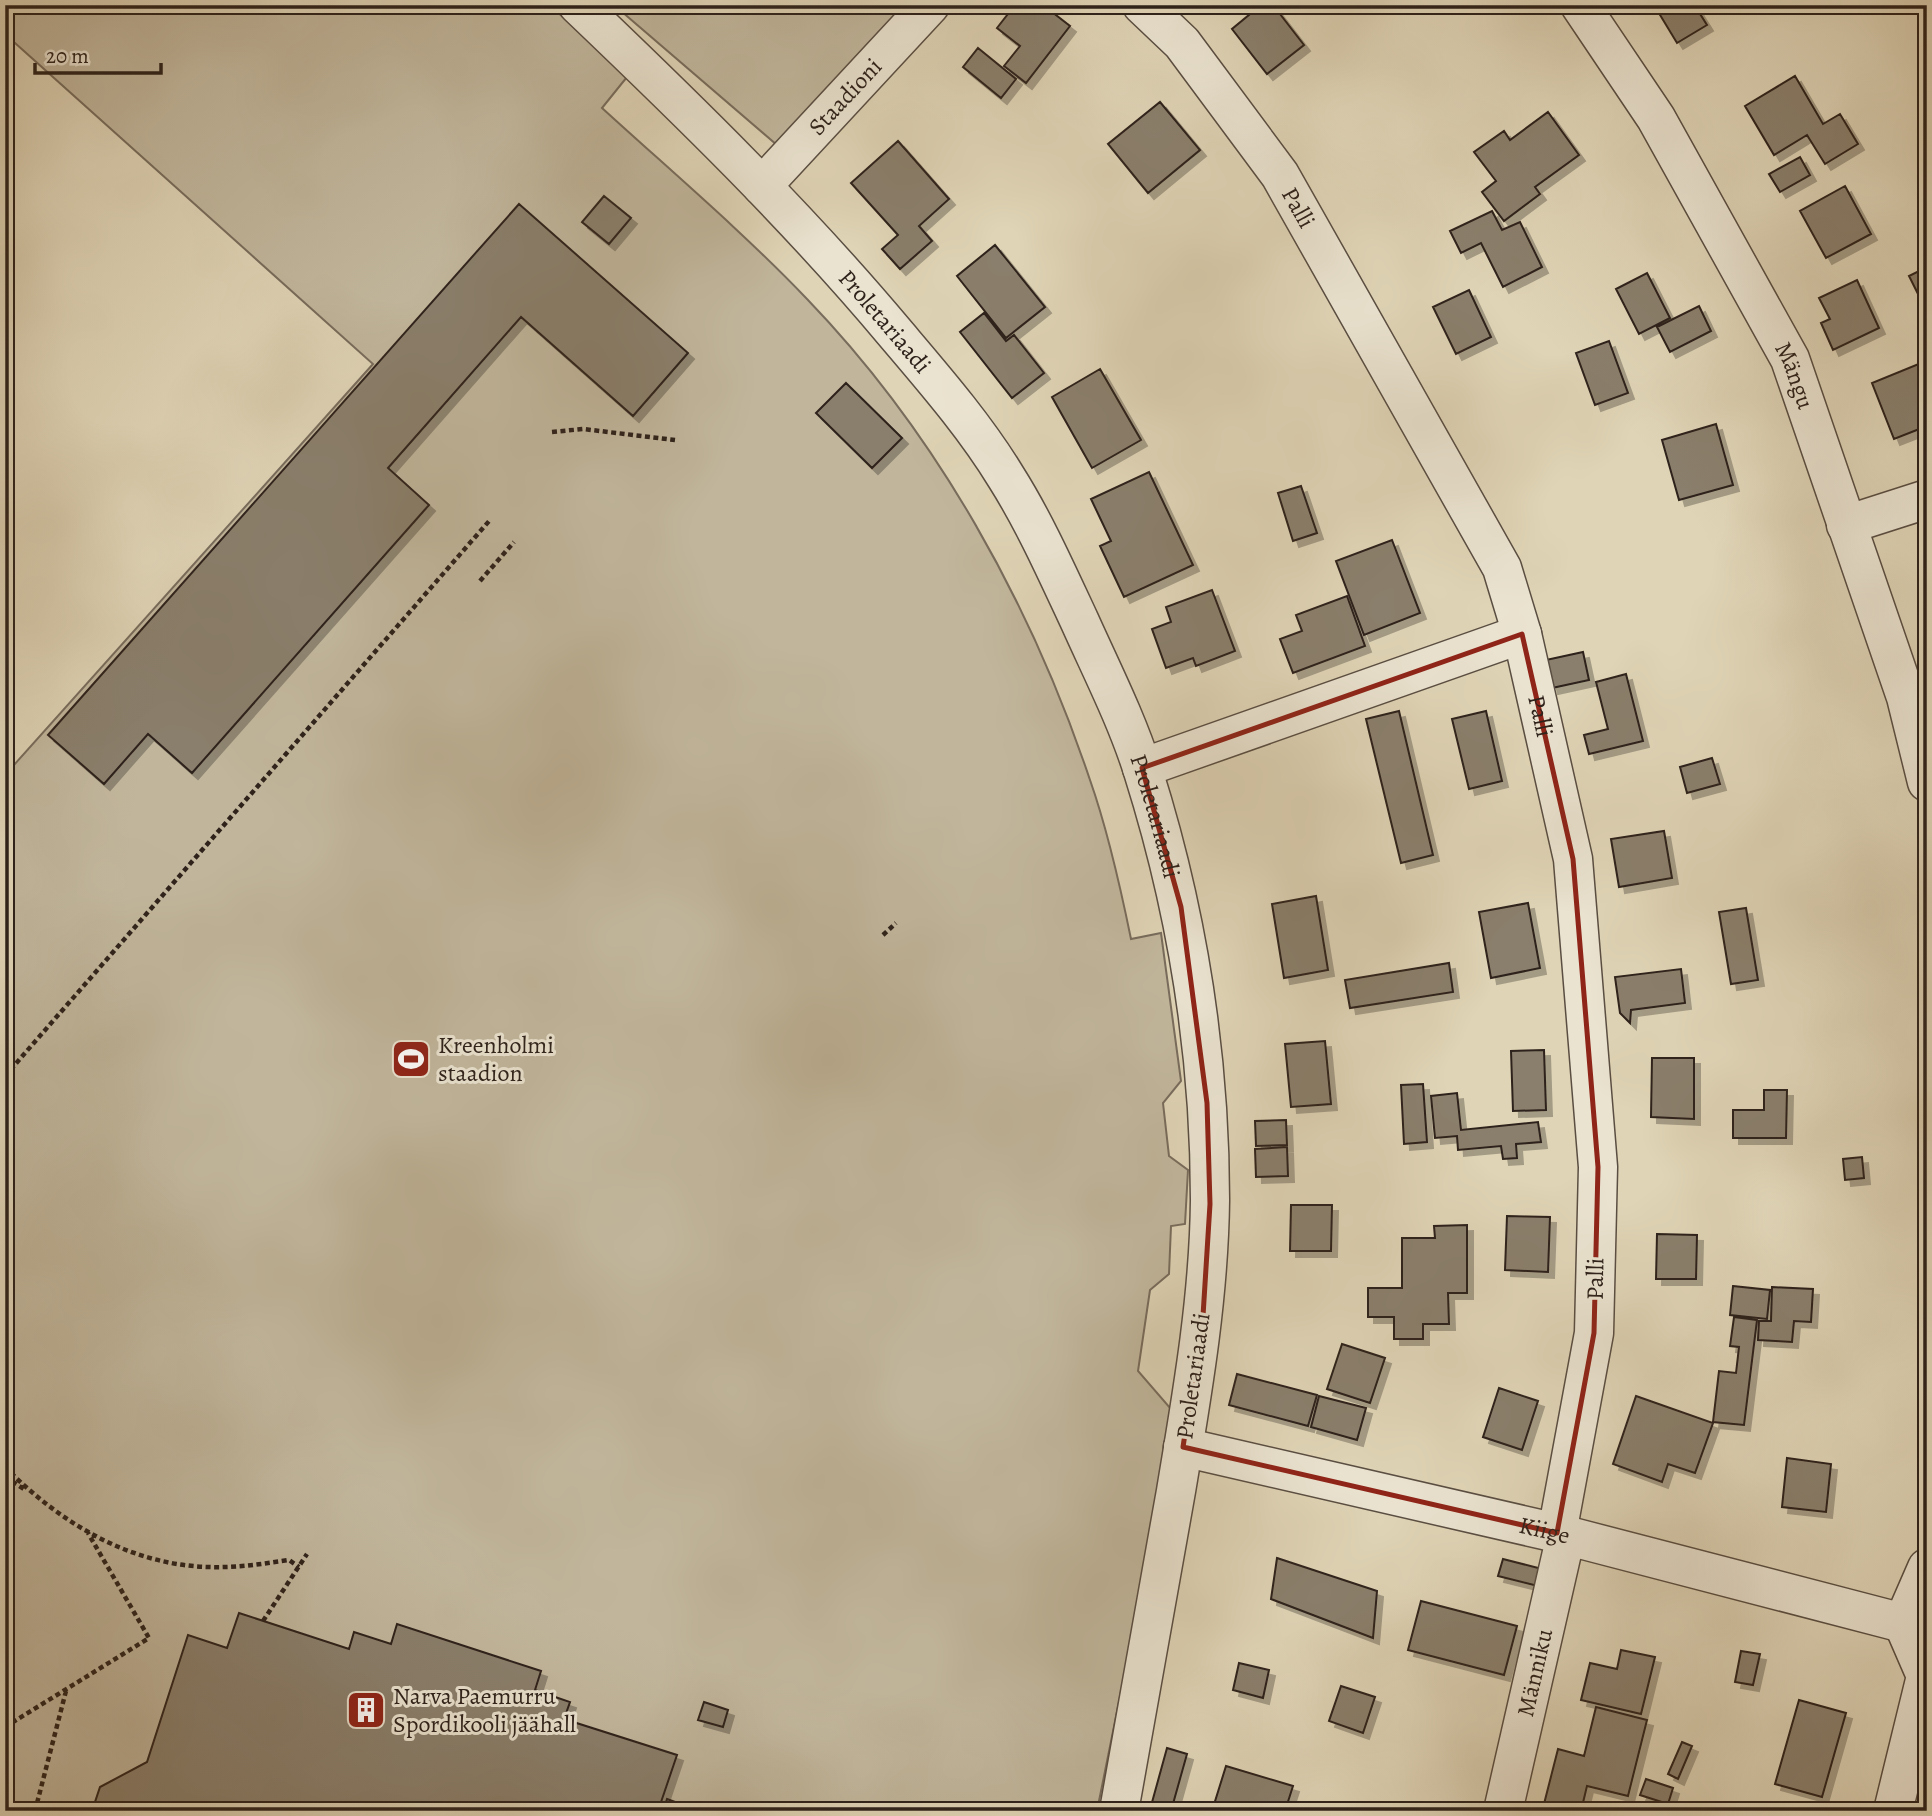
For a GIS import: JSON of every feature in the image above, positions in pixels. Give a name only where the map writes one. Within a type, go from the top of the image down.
[{"type":"street","name":"Proletariaadi","points":[[578,5],[762,186],[849,278],[941,386],[1007,478],[1062,584],[1110,687],[1142,768],[1181,907],[1197,999],[1208,1103],[1210,1203],[1203,1316],[1183,1447],[1119,1811]]},
{"type":"street","name":"Staadioni","points":[[762,186],[930,5]]},
{"type":"street","name":"Palli","points":[[1142,5],[1182,43],[1280,175],[1502,568],[1522,634],[1573,859],[1598,1167],[1594,1333],[1562,1534]]},
{"type":"street","name":"Mängu","points":[[1580,5],[1656,118],[1790,359],[1906,697],[1927,782]]},
{"type":"street","points":[[1846,525],[1927,499]]},
{"type":"street","points":[[1142,768],[1522,634]]},
{"type":"street","name":"Kiige","points":[[1183,1447],[1562,1534],[1903,1623]]},
{"type":"street","name":"Männiku","points":[[1503,1811],[1562,1534]]},
{"type":"street","points":[[1893,1811],[1926,1676],[1903,1623],[1927,1568]]},
{"type":"path","points":[[552,432],[583,429],[675,440]]},
{"type":"path","points":[[5,1076],[490,520]]},
{"type":"path","points":[[480,581],[514,542]]},
{"type":"path","points":[[883,935],[896,923]]},
{"type":"path","points":[[5,1466],[31,1493],[58,1515],[125,1550],[166,1561],[207,1567],[248,1566],[289,1560],[299,1567]]},
{"type":"path","points":[[5,1477],[31,1493]]},
{"type":"path","points":[[5,1727],[149,1638],[88,1533]]},
{"type":"path","points":[[263,1621],[307,1554]]},
{"type":"path","points":[[35,1811],[66,1690]]},
{"type":"highlighted area","points":[[1522,634],[1573,859],[1598,1167],[1594,1333],[1557,1533],[1183,1447],[1203,1316],[1210,1204],[1207,1103],[1181,907],[1142,768]]},
{"type":"shaded area","points":[[5,5],[550,5],[627,77],[602,108],[758,250],[854,351],[898,406],[975,524],[1009,586],[1066,714],[1102,819],[1131,939],[1161,933],[1181,1081],[1163,1103],[1169,1156],[1188,1170],[1185,1224],[1171,1226],[1169,1274],[1150,1290],[1138,1371],[1171,1409],[1132,1637],[1097,1811],[5,1811],[5,775],[373,364],[5,34]]},
{"type":"shaded area","points":[[614,5],[905,5],[777,145]]},
{"type":"building","points":[[1015,5],[1043,5],[1070,26],[1026,83],[1004,66],[1020,46],[997,28]]},
{"type":"building","points":[[1261,5],[1273,5],[1304,45],[1267,74],[1232,29]]},
{"type":"building","points":[[1654,5],[1703,5],[1697,9],[1707,25],[1677,43]]},
{"type":"building","points":[[978,48],[1016,79],[1001,98],[963,67]]},
{"type":"building","points":[[1795,76],[1823,124],[1840,114],[1858,144],[1825,164],[1807,135],[1774,155],[1745,106]]},
{"type":"building","points":[[1160,102],[1200,150],[1148,193],[1108,144]]},
{"type":"building","points":[[1548,112],[1579,155],[1535,187],[1540,194],[1504,221],[1482,192],[1496,181],[1474,152],[1504,131],[1510,140]]},
{"type":"building","points":[[898,141],[949,199],[919,226],[932,241],[900,269],[882,249],[898,235],[851,183]]},
{"type":"building","points":[[1800,157],[1810,175],[1780,192],[1769,174]]},
{"type":"building","points":[[1845,186],[1871,234],[1826,258],[1800,211]]},
{"type":"building","points":[[604,196],[631,218],[609,244],[582,222]]},
{"type":"building","points":[[519,204],[688,353],[633,416],[521,317],[388,468],[429,505],[192,773],[148,734],[104,784],[48,735]]},
{"type":"building","points":[[1492,211],[1502,230],[1520,222],[1542,267],[1503,287],[1481,243],[1461,253],[1450,231]]},
{"type":"building","points":[[995,245],[1045,307],[1006,338],[957,276]]},
{"type":"building","points":[[1927,267],[1927,312],[1909,276]]},
{"type":"building","points":[[1647,273],[1670,318],[1639,334],[1616,289]]},
{"type":"building","points":[[1857,280],[1879,328],[1833,350],[1821,323],[1830,319],[1819,298]]},
{"type":"building","points":[[1469,290],[1491,337],[1456,354],[1433,307]]},
{"type":"building","points":[[1699,306],[1711,331],[1670,352],[1657,327]]},
{"type":"building","points":[[984,313],[1006,341],[1014,335],[1044,373],[1012,398],[960,332]]},
{"type":"building","points":[[1609,341],[1628,393],[1595,405],[1576,353]]},
{"type":"building","points":[[1926,361],[1927,426],[1894,439],[1872,383]]},
{"type":"building","points":[[1100,369],[1141,440],[1092,468],[1052,397]]},
{"type":"building","points":[[846,383],[902,438],[872,468],[816,413]]},
{"type":"building","points":[[1716,424],[1733,485],[1679,500],[1662,440]]},
{"type":"building","points":[[1149,472],[1193,565],[1124,597],[1100,546],[1111,541],[1091,499]]},
{"type":"building","points":[[1301,486],[1317,533],[1293,541],[1278,493]]},
{"type":"building","points":[[1392,540],[1420,613],[1364,635],[1336,561]]},
{"type":"building","points":[[1212,590],[1235,651],[1196,666],[1193,658],[1166,668],[1152,629],[1171,622],[1166,607]]},
{"type":"building","points":[[1347,596],[1365,646],[1293,673],[1280,639],[1302,631],[1296,615]]},
{"type":"building","points":[[1583,652],[1589,680],[1552,688],[1546,660]]},
{"type":"building","points":[[1626,674],[1643,741],[1589,754],[1584,735],[1608,729],[1596,682]]},
{"type":"building","points":[[1399,711],[1433,855],[1401,863],[1366,719]]},
{"type":"building","points":[[1486,711],[1502,781],[1469,789],[1452,719]]},
{"type":"building","points":[[1712,758],[1720,784],[1687,793],[1680,767]]},
{"type":"building","points":[[1664,831],[1672,878],[1619,887],[1611,839]]},
{"type":"building","points":[[1316,896],[1328,970],[1284,978],[1272,904]]},
{"type":"building","points":[[1528,903],[1540,968],[1491,978],[1479,912]]},
{"type":"building","points":[[1746,908],[1758,980],[1731,984],[1719,912]]},
{"type":"building","points":[[1449,963],[1453,992],[1350,1008],[1345,980]]},
{"type":"building","points":[[1681,969],[1685,1003],[1631,1010],[1630,1023],[1620,1013],[1615,977]]},
{"type":"building","points":[[1325,1041],[1331,1104],[1291,1107],[1285,1044]]},
{"type":"building","points":[[1544,1050],[1546,1110],[1513,1111],[1511,1051]]},
{"type":"building","points":[[1652,1058],[1694,1058],[1694,1119],[1651,1117]]},
{"type":"building","points":[[1423,1084],[1427,1142],[1404,1144],[1401,1085]]},
{"type":"building","points":[[1764,1090],[1787,1090],[1786,1138],[1733,1138],[1733,1110],[1764,1110]]},
{"type":"building","points":[[1457,1093],[1461,1130],[1538,1122],[1541,1142],[1516,1144],[1517,1158],[1503,1159],[1501,1146],[1458,1150],[1457,1136],[1435,1138],[1431,1096]]},
{"type":"building","points":[[1286,1120],[1287,1145],[1256,1146],[1255,1121]]},
{"type":"building","points":[[1287,1147],[1288,1176],[1256,1177],[1255,1149]]},
{"type":"building","points":[[1862,1157],[1864,1178],[1845,1180],[1843,1159]]},
{"type":"building","points":[[1291,1205],[1332,1205],[1331,1251],[1290,1251]]},
{"type":"building","points":[[1507,1216],[1550,1217],[1548,1272],[1505,1270]]},
{"type":"building","points":[[1467,1225],[1467,1293],[1448,1293],[1449,1324],[1423,1324],[1423,1339],[1394,1339],[1394,1317],[1368,1317],[1368,1288],[1402,1288],[1402,1238],[1435,1238],[1434,1226]]},
{"type":"building","points":[[1657,1234],[1697,1235],[1696,1279],[1656,1279]]},
{"type":"building","points":[[1733,1286],[1770,1290],[1767,1319],[1730,1315]]},
{"type":"building","points":[[1772,1287],[1813,1289],[1811,1322],[1794,1321],[1792,1342],[1758,1340],[1759,1321],[1771,1321]]},
{"type":"building","points":[[1734,1317],[1757,1320],[1744,1425],[1713,1422],[1719,1371],[1736,1373],[1739,1347],[1730,1346]]},
{"type":"building","points":[[1342,1344],[1385,1358],[1370,1403],[1327,1389]]},
{"type":"building","points":[[1237,1374],[1317,1395],[1308,1426],[1229,1405]]},
{"type":"building","points":[[1499,1388],[1538,1401],[1522,1450],[1483,1437]]},
{"type":"building","points":[[1319,1396],[1366,1408],[1357,1440],[1311,1427]]},
{"type":"building","points":[[1636,1396],[1713,1423],[1695,1473],[1668,1464],[1662,1482],[1613,1464]]},
{"type":"building","points":[[1787,1458],[1831,1464],[1826,1512],[1782,1507]]},
{"type":"building","points":[[1277,1558],[1377,1591],[1373,1638],[1271,1599]]},
{"type":"building","points":[[1503,1559],[1546,1570],[1542,1587],[1498,1576]]},
{"type":"building","points":[[1421,1601],[1517,1626],[1504,1675],[1408,1650]]},
{"type":"building","name":"Narva Paemurru Spordikooli jäähall","points":[[239,1613],[349,1649],[354,1632],[391,1644],[397,1624],[541,1671],[535,1690],[570,1702],[564,1719],[677,1755],[658,1811],[92,1811],[100,1787],[147,1762],[188,1635],[227,1648]]},
{"type":"building","points":[[1621,1650],[1655,1657],[1641,1714],[1581,1700],[1590,1663],[1617,1669]]},
{"type":"building","points":[[1741,1651],[1760,1654],[1753,1685],[1735,1682]]},
{"type":"building","points":[[1239,1663],[1269,1670],[1263,1698],[1233,1690]]},
{"type":"building","points":[[1341,1686],[1375,1697],[1363,1733],[1329,1721]]},
{"type":"building","points":[[1799,1700],[1846,1713],[1822,1797],[1775,1784]]},
{"type":"building","points":[[704,1702],[728,1710],[723,1727],[698,1720]]},
{"type":"building","points":[[1596,1707],[1647,1720],[1628,1796],[1587,1786],[1581,1811],[1544,1804],[1558,1749],[1584,1756]]},
{"type":"building","points":[[1682,1742],[1692,1746],[1678,1779],[1668,1774]]},
{"type":"building","points":[[1167,1748],[1187,1754],[1171,1811],[1151,1806]]},
{"type":"building","points":[[1226,1766],[1293,1786],[1285,1811],[1212,1811]]},
{"type":"building","points":[[1646,1779],[1673,1788],[1668,1804],[1640,1795]]},
{"type":"building","points":[[667,1799],[692,1808],[691,1811],[663,1811]]},
{"type":"place","name":"Kreenholmi staadion","points":[[411,1059]]},
{"type":"place","name":"Narva Paemurru Spordikooli jäähall","points":[[366,1710]]}]
